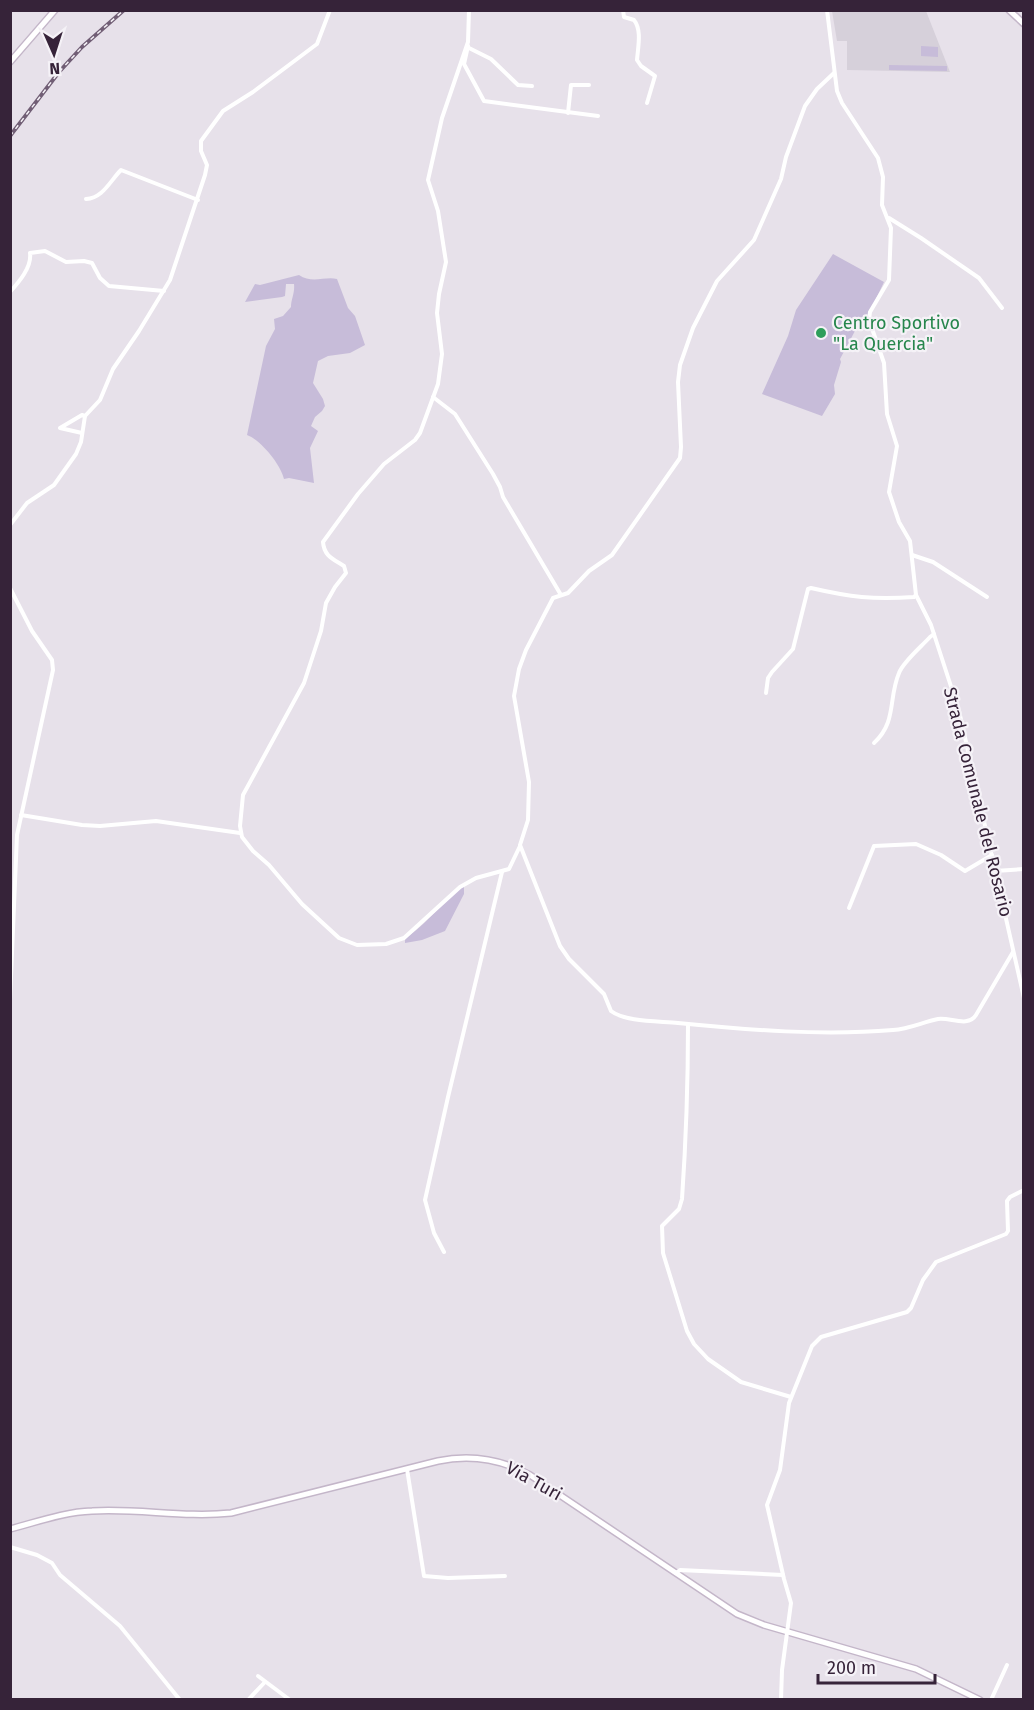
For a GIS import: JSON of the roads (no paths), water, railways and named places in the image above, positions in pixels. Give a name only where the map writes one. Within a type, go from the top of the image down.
[{"type":"main road","points":[[10,62],[55,10]]},
{"type":"main road","points":[[1009,10],[1023,24]]},
{"type":"main road","name":"Via Turi","points":[[10,1529],[61,1515],[86,1511],[231,1513],[438,1461],[465,1457],[491,1460],[531,1475],[737,1614],[788,1632],[916,1669],[980,1700]]},
{"type":"street","points":[[10,525],[27,503],[54,485],[76,454],[85,416],[100,400],[112,369],[164,291],[180,253],[207,165],[201,151],[201,141],[223,111],[262,86],[317,44],[330,10]]},
{"type":"street","points":[[469,10],[468,45],[464,64],[484,101],[598,116]]},
{"type":"street","points":[[623,10],[624,17],[637,23],[639,41],[637,60],[641,66],[655,76],[647,103]]},
{"type":"street","name":"Strada Comunale del Rosario","points":[[827,10],[836,85],[842,103],[878,158],[883,177],[881,201],[892,232],[889,280],[870,312],[870,320],[884,363],[887,414],[897,446],[889,492],[899,522],[910,541],[916,595],[932,625],[959,711],[1023,998]]},
{"type":"street","points":[[468,45],[491,59],[518,85],[532,86]]},
{"type":"street","points":[[468,45],[442,118],[428,180],[438,211],[446,262],[437,313],[442,354],[438,384],[420,433],[415,440],[384,464],[358,494],[323,542],[327,555],[345,566],[346,573],[335,587],[327,603],[321,631],[304,683],[243,795],[241,833],[253,851],[269,865],[302,904],[339,938],[357,945],[386,944],[404,938],[460,887],[476,878],[509,869],[520,845],[529,815],[529,782],[514,696],[519,669],[526,650],[553,598],[561,594],[568,594],[590,571],[612,555],[680,458],[678,382],[680,365],[693,328],[717,281],[754,240],[782,180],[786,157],[805,106],[817,89],[834,73]]},
{"type":"street","points":[[568,112],[571,85],[589,85]]},
{"type":"street","points":[[86,199],[93,199],[104,191],[108,183],[121,170],[198,200]]},
{"type":"street","points":[[888,218],[979,278],[1002,308]]},
{"type":"street","points":[[10,292],[21,280],[31,258],[30,253],[45,251],[66,262],[92,263],[100,278],[109,286],[164,291]]},
{"type":"street","points":[[433,397],[455,414],[493,474],[503,497],[561,594]]},
{"type":"street","points":[[82,434],[60,428],[82,415],[85,416]]},
{"type":"street","points":[[912,555],[933,562],[987,597]]},
{"type":"street","points":[[10,588],[32,631],[52,660],[53,670],[15,846],[10,1000]]},
{"type":"street","points":[[766,693],[768,678],[793,649],[809,588],[863,598],[891,599],[916,595]]},
{"type":"street","points":[[874,743],[887,727],[900,671],[934,634]]},
{"type":"street","points":[[21,815],[100,826],[146,820],[241,833]]},
{"type":"street","points":[[849,908],[874,846],[916,844],[941,855],[965,872],[992,855]]},
{"type":"street","points":[[520,845],[560,946],[569,959],[604,994],[611,1011],[620,1015],[639,1019],[765,1031],[872,1032],[904,1029],[940,1019],[971,1021],[1013,952]]},
{"type":"street","points":[[995,871],[1023,869]]},
{"type":"street","points":[[444,1252],[434,1233],[425,1200],[502,872]]},
{"type":"street","points":[[688,1024],[688,1107],[682,1199],[678,1209],[662,1226],[663,1253],[687,1331],[696,1347],[708,1359],[741,1383],[791,1397]]},
{"type":"street","points":[[781,1700],[790,1599],[767,1505],[780,1470],[791,1397],[809,1353],[818,1339],[907,1312],[923,1280],[936,1262],[1006,1234],[1006,1201],[1023,1190]]},
{"type":"street","points":[[407,1469],[424,1576],[448,1578],[505,1576]]},
{"type":"street","points":[[10,1547],[50,1562],[60,1575],[120,1626],[180,1700]]},
{"type":"street","points":[[676,1573],[680,1570],[783,1575]]},
{"type":"street","points":[[991,1700],[1007,1665]]},
{"type":"street","points":[[258,1676],[290,1700]]},
{"type":"street","points":[[248,1700],[265,1682]]},
{"type":"railway","points":[[10,136],[59,72],[82,47],[124,10]]},
{"type":"place","name":"Centro Sportivo \"La Quercia\"","points":[[821,333]]}]
